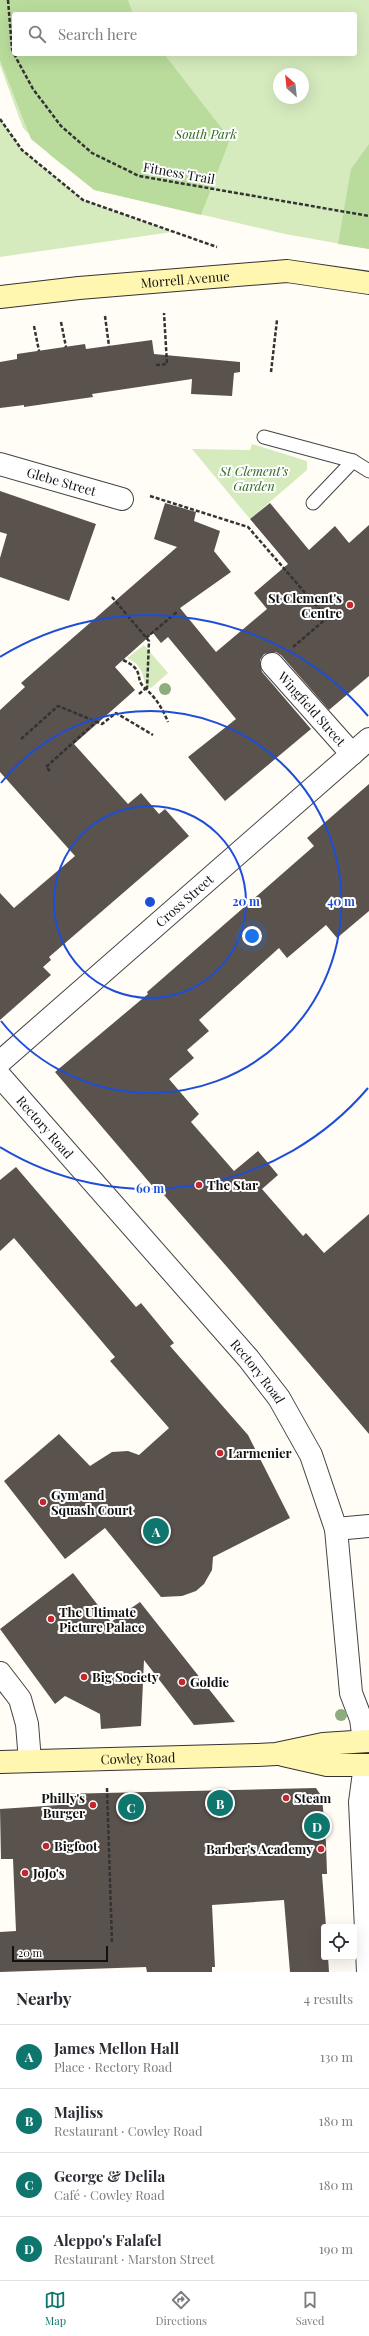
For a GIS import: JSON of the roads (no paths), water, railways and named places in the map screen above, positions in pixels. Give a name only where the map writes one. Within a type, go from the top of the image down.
[{"type":"main road","name":"Morrell Avenue","points":[[0,297],[79,288],[287,271],[369,283]]},
{"type":"main road","name":"Cowley Road","points":[[0,1762],[276,1754],[323,1744],[366,1741]]},
{"type":"main road","name":"Cowley Road","points":[[276,1754],[327,1765],[367,1765]]},
{"type":"street","name":"Glebe Street","points":[[0,464],[122,499]]},
{"type":"street","name":"Wingfield Street","points":[[272,664],[364,745]]},
{"type":"street","name":"Cross Street","points":[[0,1062],[364,745]]},
{"type":"street","name":"Rectory Road","points":[[0,1076],[248,1358],[279,1398],[311,1455],[336,1529],[351,1693],[361,1719],[366,1741]]},
{"type":"street","points":[[336,1529],[369,1526]]},
{"type":"street","points":[[0,1673],[20,1698],[27,1724],[30,1761]]},
{"type":"street","points":[[367,1765],[360,1802],[368,1972]]},
{"type":"lane","points":[[264,437],[353,461],[369,471]]},
{"type":"lane","points":[[313,503],[353,461]]},
{"type":"place","name":"St Clement's Centre","points":[[350,605]]},
{"type":"place","name":"The Star","points":[[199,1185]]},
{"type":"place","name":"Larmenier","points":[[220,1453]]},
{"type":"place","name":"Gym and Squash Court","points":[[43,1502]]},
{"type":"place","name":"James Mellon Hall","points":[[156,1531]]},
{"type":"place","name":"The Ultimate Picture Palace","points":[[51,1619]]},
{"type":"place","name":"Big Society","points":[[84,1677]]},
{"type":"place","name":"Goldie","points":[[182,1682]]},
{"type":"place","name":"Steam","points":[[286,1798]]},
{"type":"place","name":"Majliss","points":[[220,1803]]},
{"type":"place","name":"Philly's Burger","points":[[93,1805]]},
{"type":"place","name":"George & Delila","points":[[131,1807]]},
{"type":"place","name":"Aleppo's Falafel","points":[[317,1826]]},
{"type":"place","name":"Bigfoot","points":[[46,1846]]},
{"type":"place","name":"Barber's Academy","points":[[321,1849]]},
{"type":"place","name":"JoJo's","points":[[25,1873]]},
{"type":"park label","name":"South Park","points":[[206,134]]},
{"type":"park label","name":"St Clement’s Garden","points":[[254,478]]}]
